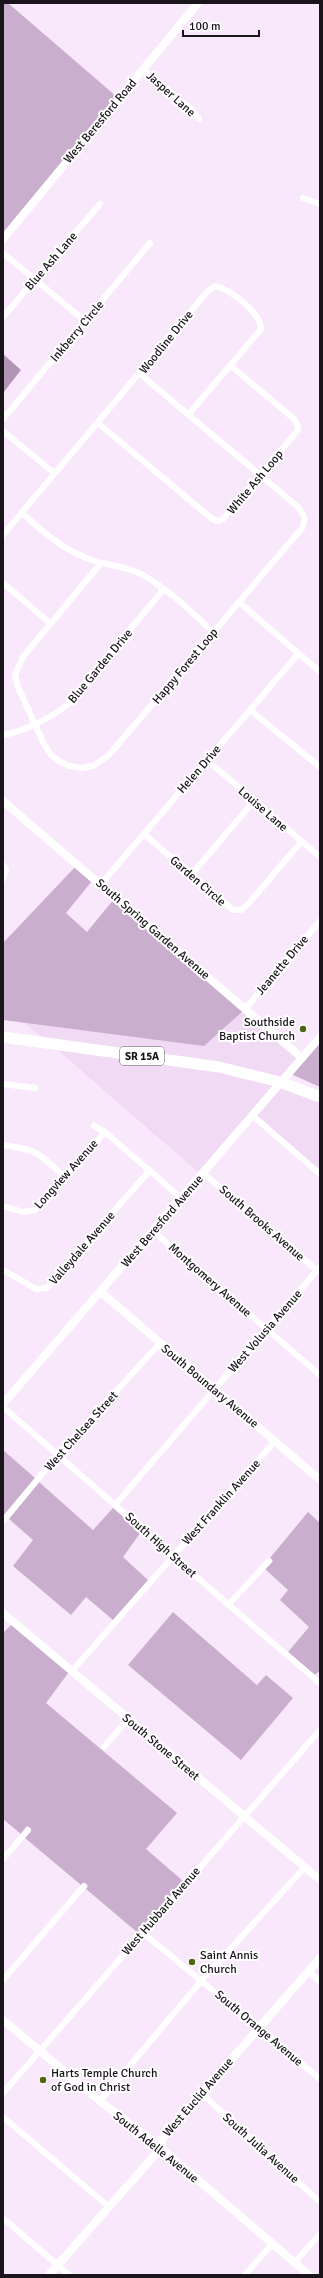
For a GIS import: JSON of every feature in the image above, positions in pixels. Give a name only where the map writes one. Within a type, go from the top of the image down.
[{"type":"highway","name":"SR 15A","points":[[3,1037],[201,1063],[280,1082],[320,1098]]},
{"type":"street","name":"West Beresford Road","points":[[3,239],[198,3]]},
{"type":"street","name":"Jasper Lane","points":[[143,69],[191,109],[199,119]]},
{"type":"street","points":[[303,198],[320,204]]},
{"type":"street","name":"Blue Ash Lane","points":[[3,318],[100,204]]},
{"type":"street","name":"Inkberry Circle","points":[[3,418],[150,243]]},
{"type":"street","points":[[3,252],[85,321]]},
{"type":"street","name":"Woodline Drive","points":[[3,535],[140,374],[208,291],[215,286],[224,288],[259,317],[261,329],[189,414]]},
{"type":"street","name":"White Ash Loop","points":[[98,423],[212,520],[219,521],[223,519],[298,430],[297,424],[231,366]]},
{"type":"street","name":"Happy Forest Loop","points":[[101,563],[23,656],[15,675],[18,687],[51,755],[69,766],[82,768],[93,766],[109,755],[302,528],[306,521],[304,514],[297,506],[140,374]]},
{"type":"street","points":[[3,431],[54,474]]},
{"type":"street","points":[[22,513],[54,541],[68,550],[101,563],[126,568],[153,581],[213,632]]},
{"type":"street","points":[[3,583],[50,623]]},
{"type":"street","name":"Blue Garden Drive","points":[[3,735],[20,731],[53,716],[71,701],[163,590]]},
{"type":"street","points":[[239,602],[320,672]]},
{"type":"street","name":"Helen Drive","points":[[100,884],[298,654]]},
{"type":"street","points":[[250,710],[320,767]]},
{"type":"street","name":"Louise Lane","points":[[207,760],[320,857]]},
{"type":"street","name":"South Spring Garden Avenue","points":[[3,801],[302,1058]]},
{"type":"street","points":[[191,875],[254,801]]},
{"type":"street","name":"Garden Circle","points":[[144,834],[226,906],[233,910],[241,910],[249,903],[301,842]]},
{"type":"street","points":[[3,865],[6,869],[3,879]]},
{"type":"street","name":"Jeanette Drive","points":[[245,1009],[320,921]]},
{"type":"street","name":"West Beresford Avenue","points":[[4,1403],[320,1037]]},
{"type":"street","points":[[3,1084],[35,1088]]},
{"type":"street","points":[[252,1115],[320,1174]]},
{"type":"street","points":[[94,1126],[105,1132],[181,1198]]},
{"type":"street","name":"Longview Avenue","points":[[3,1206],[23,1212],[35,1210],[105,1132]]},
{"type":"street","points":[[3,1145],[29,1149],[38,1153],[64,1177]]},
{"type":"street","name":"Valleydale Avenue","points":[[3,1270],[36,1289],[47,1288],[150,1170]]},
{"type":"street","name":"South Brooks Avenue","points":[[203,1173],[319,1270]]},
{"type":"street","name":"Montgomery Avenue","points":[[153,1231],[320,1375]]},
{"type":"street","name":"West Volusia Avenue","points":[[116,1505],[214,1389],[319,1270]]},
{"type":"street","name":"South Boundary Avenue","points":[[101,1292],[320,1480]]},
{"type":"street","name":"West Chelsea Street","points":[[3,1521],[58,1455],[160,1343]]},
{"type":"street","name":"South High Street","points":[[4,1403],[58,1455],[173,1555],[228,1606],[320,1683]]},
{"type":"street","name":"West Franklin Avenue","points":[[72,1671],[173,1555],[275,1442]]},
{"type":"street","points":[[228,1606],[269,1561]]},
{"type":"street","name":"South Stone Street","points":[[3,1613],[320,1880]]},
{"type":"street","points":[[104,1747],[128,1719]]},
{"type":"street","name":"West Hubbard Avenue","points":[[3,2093],[142,1932],[320,1730]]},
{"type":"street","points":[[3,1859],[28,1830]]},
{"type":"street","points":[[100,2102],[202,1980],[305,1867]]},
{"type":"street","points":[[3,1980],[84,1886]]},
{"type":"street","name":"South Orange Avenue","points":[[142,1932],[259,2027],[320,2079]]},
{"type":"street","name":"West Euclid Avenue","points":[[50,2275],[161,2148],[162,2139],[201,2093],[320,1958]]},
{"type":"street","points":[[308,1971],[320,1982]]},
{"type":"street","name":"South Adelle Avenue","points":[[3,2020],[100,2102],[161,2148],[309,2275]]},
{"type":"street","name":"South Julia Avenue","points":[[201,2093],[320,2202]]},
{"type":"street","points":[[3,2117],[109,2207]]},
{"type":"street","points":[[3,2218],[69,2275]]},
{"type":"street","points":[[294,2263],[320,2234]]},
{"type":"street","points":[[245,2275],[272,2244]]},
{"type":"shaded area","points":[[3,3],[8,3],[117,97],[3,234]]},
{"type":"shaded area","points":[[3,354],[21,370],[3,393]]},
{"type":"shaded area","points":[[76,866],[92,881],[66,913],[87,932],[114,899],[243,1011],[204,1046],[3,1020],[3,943]]},
{"type":"shaded area","points":[[243,1011],[298,1058],[279,1079],[45,1040],[23,1022],[69,1028]]},
{"type":"shaded area","points":[[320,1041],[320,1087],[291,1074]]},
{"type":"shaded area","points":[[53,1046],[201,1066],[275,1083],[199,1173]]},
{"type":"shaded area","points":[[281,1085],[320,1100],[320,1170],[256,1115]]},
{"type":"shaded area","points":[[3,1450],[35,1478],[4,1515],[3,1514]]},
{"type":"shaded area","points":[[39,1482],[93,1530],[113,1508],[141,1532],[123,1557],[148,1580],[113,1620],[86,1597],[71,1615],[13,1566],[33,1540],[9,1519]]},
{"type":"shaded area","points":[[308,1512],[320,1523],[320,1670],[315,1675],[288,1652],[309,1627],[280,1600],[288,1590],[265,1569],[273,1561],[270,1558]]},
{"type":"shaded area","points":[[173,1612],[257,1685],[266,1675],[293,1698],[241,1760],[128,1665]]},
{"type":"shaded area","points":[[12,1624],[69,1672],[46,1703],[177,1813],[146,1849],[183,1881],[138,1933],[86,1889],[88,1886],[84,1883],[81,1885],[25,1838],[31,1830],[27,1826],[21,1834],[3,1819],[3,1633]]},
{"type":"place","name":"Southside Baptist Church","points":[[303,1029]]},
{"type":"place","name":"Saint Annis Church","points":[[192,1962]]},
{"type":"place","name":"Harts Temple Church of God in Christ","points":[[43,2080]]}]
